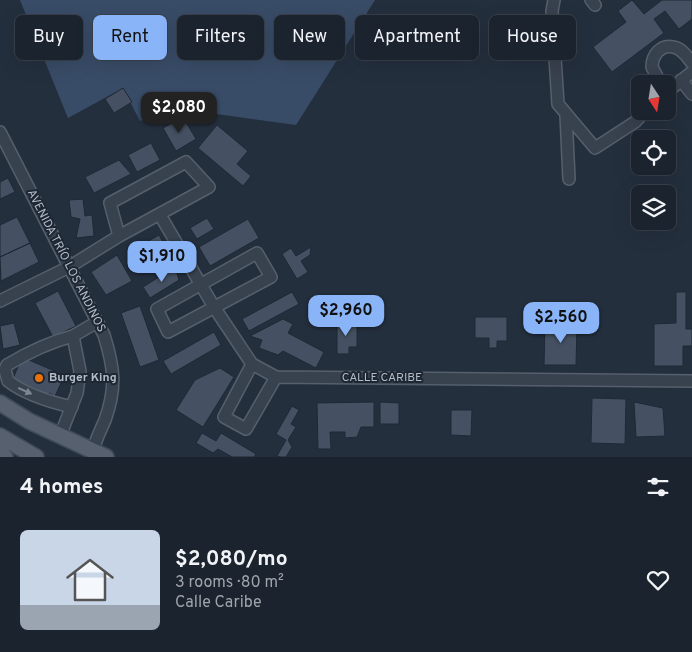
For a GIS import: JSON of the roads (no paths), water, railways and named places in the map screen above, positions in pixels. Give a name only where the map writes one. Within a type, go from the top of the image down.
[{"type":"main road","points":[[0,403],[95,456]]},
{"type":"main road","points":[[0,436],[36,457]]},
{"type":"main road","points":[[0,452],[5,457]]},
{"type":"street","points":[[554,0],[552,11],[558,104],[595,148],[636,120]]},
{"type":"street","points":[[657,75],[652,66],[656,53],[662,48],[674,47],[682,52],[692,71],[676,84]]},
{"type":"street","points":[[681,80],[692,94]]},
{"type":"street","points":[[566,115],[569,179]]},
{"type":"street","name":"AVENIDA TRÍO LOS ANDINOS","points":[[0,132],[104,335],[113,365],[114,387],[95,456]]},
{"type":"street","points":[[1,300],[69,267],[119,236],[209,187],[186,162],[110,203],[119,236]]},
{"type":"street","name":"CALLE CARIBE","points":[[160,215],[214,306],[252,364],[276,377],[692,382]]},
{"type":"street","points":[[258,253],[271,277],[214,306],[168,332],[157,309],[258,253]]},
{"type":"street","points":[[72,407],[54,404],[8,381],[5,370],[6,365],[61,339],[73,336],[97,322]]},
{"type":"street","points":[[60,436],[77,393],[80,371],[73,336]]},
{"type":"street","points":[[252,364],[224,417],[246,429],[276,377]]},
{"type":"water","points":[[20,0],[375,0],[366,15],[355,15],[355,32],[345,47],[345,15],[274,15],[274,60],[337,60],[296,125],[180,109],[140,121],[123,88],[68,118],[44,60],[83,60],[83,15],[26,15]]},
{"type":"place","name":"Burger King","points":[[39,378]]}]
